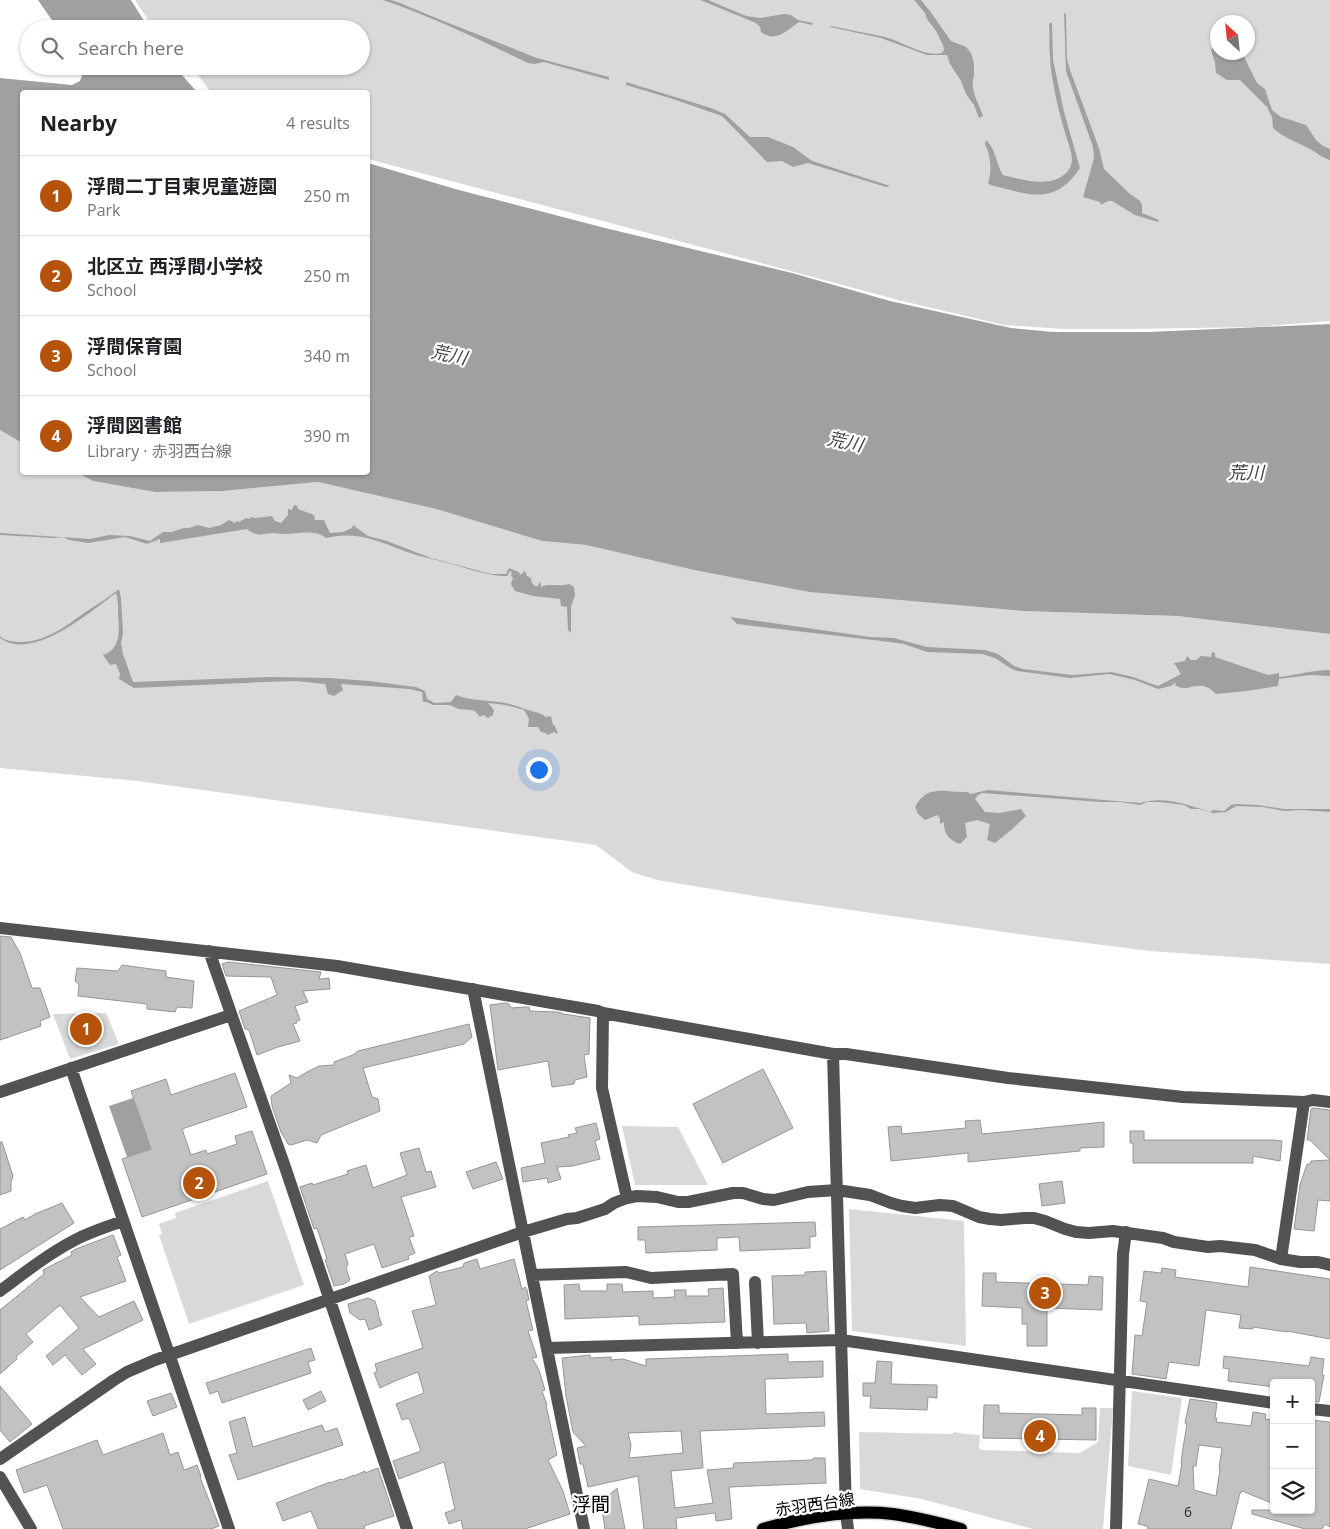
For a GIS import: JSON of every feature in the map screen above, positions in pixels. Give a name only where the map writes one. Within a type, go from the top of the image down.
[{"type":"main road","name":"赤羽西台線","points":[[763,1529],[800,1520],[846,1513],[899,1515],[937,1522],[961,1529]]},
{"type":"street","points":[[0,928],[337,966],[833,1054],[846,1054],[1008,1078],[1183,1097],[1330,1102]]},
{"type":"street","points":[[209,951],[407,1529]]},
{"type":"street","points":[[473,989],[584,1529]]},
{"type":"street","points":[[604,1013],[602,1088],[627,1198]]},
{"type":"street","points":[[0,1092],[231,1016]]},
{"type":"street","points":[[833,1054],[848,1529]]},
{"type":"street","points":[[71,1068],[229,1529]]},
{"type":"street","points":[[1281,1259],[1304,1102]]},
{"type":"street","points":[[0,1459],[114,1380],[141,1366],[524,1232],[605,1209],[627,1198],[647,1196],[688,1202],[733,1193],[743,1193],[774,1200],[814,1191],[837,1190],[870,1195],[891,1203],[915,1208],[940,1205],[953,1206],[990,1219],[1034,1218],[1045,1220],[1076,1232],[1126,1232],[1208,1248],[1220,1246],[1255,1250],[1281,1259],[1318,1262],[1330,1265]]},
{"type":"street","points":[[0,1292],[31,1268],[74,1240],[123,1221]]},
{"type":"street","points":[[1116,1529],[1123,1254],[1126,1232]]},
{"type":"street","points":[[532,1275],[626,1272],[651,1278],[733,1274],[737,1343]]},
{"type":"street","points":[[755,1282],[758,1343]]},
{"type":"street","points":[[548,1348],[841,1340],[1270,1402]]},
{"type":"street","points":[[1315,1409],[1330,1411]]},
{"type":"street","points":[[0,1476],[30,1529]]},
{"type":"shaded area","points":[[135,0],[1330,0],[1330,321],[1255,327],[1064,329],[1004,325],[898,300],[370,160],[370,90],[209,90],[198,75],[370,75],[370,20],[148,20]]},
{"type":"shaded area","points":[[0,430],[20,442],[20,475],[82,475],[93,481],[155,492],[223,491],[318,482],[436,509],[542,541],[586,545],[694,570],[809,592],[1023,611],[1177,616],[1330,634],[1330,964],[1150,951],[774,899],[657,880],[632,872],[596,845],[138,781],[0,768]]},
{"type":"shaded area","points":[[106,1013],[119,1044],[70,1059],[53,1014]]},
{"type":"shaded area","points":[[622,1126],[678,1127],[708,1185],[635,1185]]},
{"type":"shaded area","points":[[268,1181],[304,1285],[189,1324],[159,1235],[162,1234],[159,1224],[176,1218],[175,1213]]},
{"type":"shaded area","points":[[849,1209],[964,1221],[966,1346],[852,1331]]},
{"type":"shaded area","points":[[1132,1391],[1182,1398],[1171,1475],[1128,1466]]},
{"type":"shaded area","points":[[1100,1408],[1113,1408],[1103,1529],[1033,1529],[922,1499],[860,1489],[859,1432],[952,1434],[954,1432],[980,1435],[979,1448],[981,1450],[1080,1453],[1098,1442]]},
{"type":"water","points":[[38,0],[131,0],[143,20],[52,20]]},
{"type":"water","points":[[383,0],[400,3],[537,58],[609,77],[609,80],[544,62],[528,63],[438,21]]},
{"type":"water","points":[[700,0],[708,0],[746,16],[760,18],[784,14],[791,15],[798,20],[813,23],[812,25],[799,22],[776,36],[766,35],[761,32],[760,27],[756,23]]},
{"type":"water","points":[[914,0],[921,0],[951,41],[966,47],[971,53],[974,63],[973,89],[983,116],[979,118],[947,55],[927,55],[881,38],[830,27],[885,37],[928,53],[942,53],[944,50],[943,45],[936,31]]},
{"type":"water","points":[[1064,13],[1066,14],[1067,59],[1099,148],[1104,169],[1139,200],[1142,204],[1142,213],[1159,220],[1158,222],[1135,215],[1112,201],[1101,205],[1100,202],[1083,197],[1094,158],[1093,147],[1066,71]]},
{"type":"water","points":[[1050,23],[1052,23],[1053,60],[1064,112],[1080,168],[1070,180],[1050,193],[1029,194],[990,185],[988,183],[990,164],[989,153],[985,144],[986,140],[992,148],[1003,175],[1028,181],[1046,181],[1062,177],[1070,167],[1071,153],[1052,77]]},
{"type":"water","points":[[1214,60],[1246,60],[1257,83],[1265,89],[1272,110],[1281,117],[1306,125],[1316,140],[1330,149],[1330,160],[1277,132],[1273,128],[1272,117],[1267,107],[1240,80],[1227,80],[1216,73]]},
{"type":"water","points":[[82,75],[182,75],[195,90],[20,90],[20,442],[0,430],[0,78],[72,85],[80,81]]},
{"type":"water","points":[[626,82],[711,108],[725,114],[750,137],[768,137],[793,147],[812,161],[890,186],[886,187],[808,163],[793,167],[782,161],[767,162],[722,116],[626,85]]},
{"type":"water","name":"荒川","points":[[370,164],[455,189],[605,228],[792,273],[890,301],[1011,328],[1053,332],[1149,332],[1330,324],[1330,634],[1177,616],[1023,611],[809,592],[694,570],[586,545],[542,541],[436,509],[318,482],[223,491],[155,492],[93,481],[82,475],[370,475]]},
{"type":"water","points":[[294,505],[298,509],[314,515],[315,520],[324,520],[330,533],[343,532],[352,528],[353,525],[368,536],[387,541],[431,558],[491,574],[506,574],[509,568],[519,572],[520,575],[525,571],[535,586],[538,586],[539,582],[541,587],[569,584],[574,587],[575,595],[571,607],[571,633],[568,630],[567,607],[561,606],[560,599],[533,596],[515,591],[511,584],[513,578],[510,571],[507,576],[486,574],[420,556],[363,537],[340,536],[326,538],[322,535],[306,533],[259,534],[247,529],[160,543],[160,539],[147,544],[125,537],[88,543],[69,540],[63,537],[90,539],[109,535],[130,536],[150,541],[163,532],[172,532],[198,525],[209,528],[221,525],[229,520],[235,523],[246,518],[250,519],[251,517],[272,516],[275,521],[281,523],[288,515],[288,509],[292,510]]},
{"type":"water","points":[[0,533],[62,537],[0,535]]},
{"type":"water","points":[[119,589],[123,633],[121,643],[133,682],[270,677],[369,681],[416,687],[425,691],[427,699],[435,703],[451,702],[456,695],[513,705],[546,717],[551,716],[558,734],[554,732],[547,735],[541,732],[538,727],[528,727],[529,719],[524,710],[488,703],[494,710],[493,715],[488,718],[483,715],[480,717],[475,711],[458,709],[450,705],[433,705],[423,702],[422,692],[409,689],[341,684],[343,690],[334,696],[328,694],[325,684],[296,681],[134,688],[119,679],[120,674],[116,664],[110,665],[103,655],[114,648],[118,638],[119,626],[116,593],[77,622],[61,632],[44,639],[28,644],[13,644],[0,638],[0,636],[6,640],[28,642],[46,637],[63,628]]},
{"type":"water","points":[[730,617],[870,637],[894,638],[927,647],[985,650],[998,654],[1014,666],[1023,669],[1072,675],[1112,672],[1158,686],[1181,674],[1174,663],[1185,661],[1187,656],[1191,660],[1196,660],[1201,656],[1211,657],[1212,652],[1215,653],[1215,657],[1268,675],[1279,673],[1279,677],[1330,670],[1330,676],[1310,675],[1279,679],[1278,686],[1216,694],[1204,686],[1180,688],[1175,685],[1176,682],[1171,686],[1158,689],[1135,680],[1109,674],[1070,678],[1017,671],[995,658],[982,654],[927,652],[904,644],[737,624]]},
{"type":"water","points":[[988,790],[1140,803],[1158,800],[1184,804],[1210,812],[1213,810],[1224,811],[1231,805],[1236,804],[1284,809],[1330,809],[1330,812],[1284,811],[1263,807],[1236,806],[1226,812],[1213,813],[1191,809],[1184,805],[1160,802],[1147,802],[1140,805],[982,793],[975,799],[985,812],[1000,813],[1021,809],[1026,816],[995,843],[987,840],[990,824],[977,820],[965,823],[967,837],[960,844],[948,836],[944,822],[940,824],[938,815],[925,820],[918,814],[915,807],[920,800],[931,792],[968,792],[970,794]]},
{"type":"water","points":[[133,1098],[151,1149],[127,1157],[109,1106]]},
{"type":"building","points":[[0,936],[11,937],[20,953],[32,988],[40,988],[50,1017],[40,1021],[41,1026],[0,1040]]},
{"type":"building","points":[[228,962],[321,972],[319,979],[329,978],[330,989],[303,991],[308,1002],[295,1006],[300,1020],[293,1024],[300,1041],[257,1055],[249,1030],[245,1029],[239,1011],[277,995],[271,977],[226,976],[222,964]]},
{"type":"building","points":[[122,965],[166,971],[166,977],[194,981],[192,1008],[177,1007],[175,1012],[147,1009],[147,1004],[78,996],[79,984],[75,981],[77,968],[118,971]]},
{"type":"building","points":[[509,1004],[511,1008],[529,1007],[530,1011],[557,1012],[590,1018],[589,1054],[584,1055],[587,1077],[575,1080],[574,1084],[552,1087],[548,1061],[498,1070],[490,1005]]},
{"type":"building","points":[[469,1024],[472,1037],[464,1044],[363,1068],[372,1097],[378,1099],[380,1111],[321,1135],[317,1143],[307,1140],[291,1145],[288,1144],[281,1132],[272,1106],[271,1096],[291,1083],[289,1075],[297,1078],[319,1066],[334,1065],[334,1062],[353,1055],[358,1051]]},
{"type":"building","points":[[763,1069],[793,1128],[723,1163],[693,1104]]},
{"type":"building","points":[[235,1073],[247,1107],[182,1129],[191,1155],[206,1150],[207,1154],[237,1144],[235,1136],[252,1131],[267,1174],[142,1217],[122,1159],[151,1149],[131,1091],[166,1079],[171,1095]]},
{"type":"building","points":[[1311,1109],[1330,1110],[1330,1160],[1310,1140],[1307,1140]]},
{"type":"building","points":[[980,1120],[982,1134],[1104,1122],[1104,1147],[1080,1148],[1080,1151],[968,1162],[968,1153],[891,1161],[888,1127],[901,1126],[902,1134],[966,1128],[965,1121]]},
{"type":"building","points":[[596,1123],[600,1139],[595,1141],[600,1159],[573,1166],[557,1167],[561,1179],[548,1183],[547,1178],[523,1182],[521,1168],[545,1163],[541,1143],[569,1137],[568,1135],[577,1133],[575,1128]]},
{"type":"building","points":[[1130,1131],[1144,1131],[1144,1140],[1282,1141],[1280,1161],[1253,1156],[1253,1163],[1133,1163],[1133,1143],[1130,1143]]},
{"type":"building","points":[[0,1142],[2,1142],[13,1176],[11,1191],[0,1195]]},
{"type":"building","points":[[419,1148],[426,1172],[431,1171],[436,1187],[401,1197],[414,1236],[409,1237],[415,1253],[408,1256],[409,1259],[382,1268],[374,1244],[345,1254],[348,1264],[346,1268],[350,1280],[344,1284],[334,1286],[317,1228],[314,1229],[300,1187],[348,1174],[347,1171],[366,1165],[373,1188],[407,1175],[400,1153]]},
{"type":"building","points":[[1330,1160],[1330,1201],[1318,1200],[1314,1231],[1294,1229],[1300,1185],[1307,1164],[1310,1164],[1311,1161]]},
{"type":"building","points":[[496,1162],[503,1179],[473,1189],[466,1172]]},
{"type":"building","points":[[1062,1181],[1065,1203],[1042,1206],[1039,1184]]},
{"type":"building","points":[[62,1203],[74,1223],[0,1270],[0,1229],[23,1217],[25,1220]]},
{"type":"building","points":[[815,1222],[816,1236],[810,1237],[810,1248],[740,1251],[739,1237],[717,1238],[717,1250],[646,1253],[645,1240],[638,1240],[638,1227]]},
{"type":"building","points":[[113,1235],[121,1255],[117,1257],[126,1281],[80,1297],[99,1317],[134,1301],[143,1320],[83,1349],[96,1364],[82,1375],[65,1355],[53,1365],[46,1356],[79,1328],[60,1305],[26,1334],[33,1342],[0,1374],[0,1310],[44,1274],[43,1270],[72,1255],[71,1252],[76,1249]]},
{"type":"building","points":[[477,1259],[480,1269],[514,1259],[522,1289],[525,1287],[527,1290],[529,1300],[526,1301],[533,1330],[528,1331],[537,1357],[532,1358],[539,1370],[545,1390],[542,1391],[547,1405],[557,1455],[548,1460],[563,1491],[570,1514],[525,1529],[463,1529],[461,1520],[449,1524],[445,1513],[455,1509],[444,1462],[399,1479],[393,1461],[421,1451],[409,1418],[402,1420],[396,1404],[424,1393],[418,1372],[380,1388],[374,1373],[377,1371],[375,1364],[423,1348],[412,1311],[436,1305],[429,1276],[437,1271],[439,1273],[463,1267],[464,1263]]},
{"type":"building","points":[[1250,1267],[1330,1279],[1330,1339],[1287,1331],[1253,1327],[1253,1329],[1239,1328],[1241,1315],[1206,1310],[1199,1366],[1169,1362],[1166,1379],[1132,1374],[1135,1335],[1142,1336],[1147,1302],[1140,1301],[1144,1271],[1161,1273],[1162,1268],[1176,1270],[1175,1277],[1248,1287]]},
{"type":"building","points":[[826,1271],[829,1331],[807,1333],[806,1323],[774,1324],[772,1276],[805,1275],[805,1272]]},
{"type":"building","points":[[983,1273],[996,1273],[996,1282],[1088,1285],[1089,1276],[1103,1277],[1102,1310],[1047,1308],[1047,1346],[1027,1346],[1027,1324],[1022,1324],[1022,1308],[982,1306]]},
{"type":"building","points":[[579,1284],[580,1291],[607,1291],[607,1284],[622,1284],[623,1292],[653,1291],[653,1298],[675,1297],[674,1290],[686,1290],[686,1296],[709,1296],[708,1289],[723,1288],[725,1322],[639,1325],[639,1316],[565,1319],[564,1285]]},
{"type":"building","points":[[368,1298],[375,1301],[382,1325],[369,1330],[365,1319],[360,1320],[350,1313],[348,1304]]},
{"type":"building","points":[[311,1348],[315,1360],[308,1362],[311,1373],[222,1403],[218,1391],[210,1394],[206,1383]]},
{"type":"building","points":[[788,1354],[788,1362],[823,1361],[823,1377],[765,1379],[766,1414],[824,1412],[825,1426],[700,1431],[703,1468],[671,1471],[675,1508],[713,1503],[707,1470],[733,1468],[734,1463],[825,1458],[826,1483],[729,1487],[732,1519],[716,1521],[715,1513],[676,1518],[677,1529],[644,1529],[638,1476],[588,1487],[577,1448],[586,1446],[573,1432],[566,1396],[562,1358],[590,1355],[590,1358],[611,1357],[611,1360],[623,1359],[646,1366],[646,1359]],"holes":[[[681,1431],[683,1453],[629,1458],[631,1445],[628,1433]]]},
{"type":"building","points":[[1224,1356],[1309,1366],[1311,1357],[1324,1359],[1322,1375],[1324,1375],[1319,1402],[1315,1402],[1315,1379],[1270,1379],[1270,1386],[1228,1381],[1229,1369],[1223,1368]]},
{"type":"building","points":[[877,1361],[892,1362],[891,1384],[937,1385],[937,1398],[928,1397],[927,1410],[870,1408],[871,1396],[863,1396],[863,1383],[875,1383]]},
{"type":"building","points":[[0,1386],[32,1424],[10,1442],[0,1430]]},
{"type":"building","points":[[321,1391],[326,1401],[308,1410],[303,1400]]},
{"type":"building","points":[[171,1393],[177,1407],[153,1416],[147,1401]]},
{"type":"building","points":[[1190,1399],[1217,1403],[1216,1422],[1251,1426],[1253,1412],[1266,1414],[1265,1419],[1270,1420],[1270,1502],[1242,1491],[1231,1529],[1148,1529],[1147,1526],[1138,1524],[1149,1479],[1178,1486],[1187,1424],[1185,1423]],"holes":[[[1199,1445],[1222,1448],[1216,1496],[1194,1490],[1193,1466],[1196,1466]]]},
{"type":"building","points":[[984,1405],[999,1405],[999,1413],[1082,1415],[1082,1408],[1096,1408],[1096,1440],[983,1438]]},
{"type":"building","points":[[245,1417],[253,1447],[322,1425],[325,1432],[337,1428],[343,1445],[238,1480],[229,1455],[237,1453],[229,1422]]},
{"type":"building","points":[[1315,1420],[1330,1422],[1330,1527],[1325,1524],[1322,1529],[1305,1529],[1252,1514],[1252,1510],[1270,1510],[1270,1514],[1315,1514]]},
{"type":"building","points":[[163,1433],[170,1455],[178,1452],[184,1470],[197,1465],[219,1526],[211,1529],[63,1529],[47,1485],[24,1493],[16,1470],[97,1440],[103,1455]]},
{"type":"building","points":[[378,1468],[394,1516],[364,1526],[365,1529],[318,1529],[311,1511],[283,1521],[276,1503],[330,1482]]},
{"type":"building","points":[[617,1488],[625,1529],[605,1529],[601,1502]]},
{"type":"place","name":"浮間二丁目東児童遊園","points":[[86,1029]]},
{"type":"place","name":"北区立 西浮間小学校","points":[[199,1183]]},
{"type":"place","name":"浮間保育園","points":[[1045,1293]]},
{"type":"place","name":"浮間図書館","points":[[1040,1436]]},
{"type":"district","name":"浮間","points":[[591,1504]]}]
